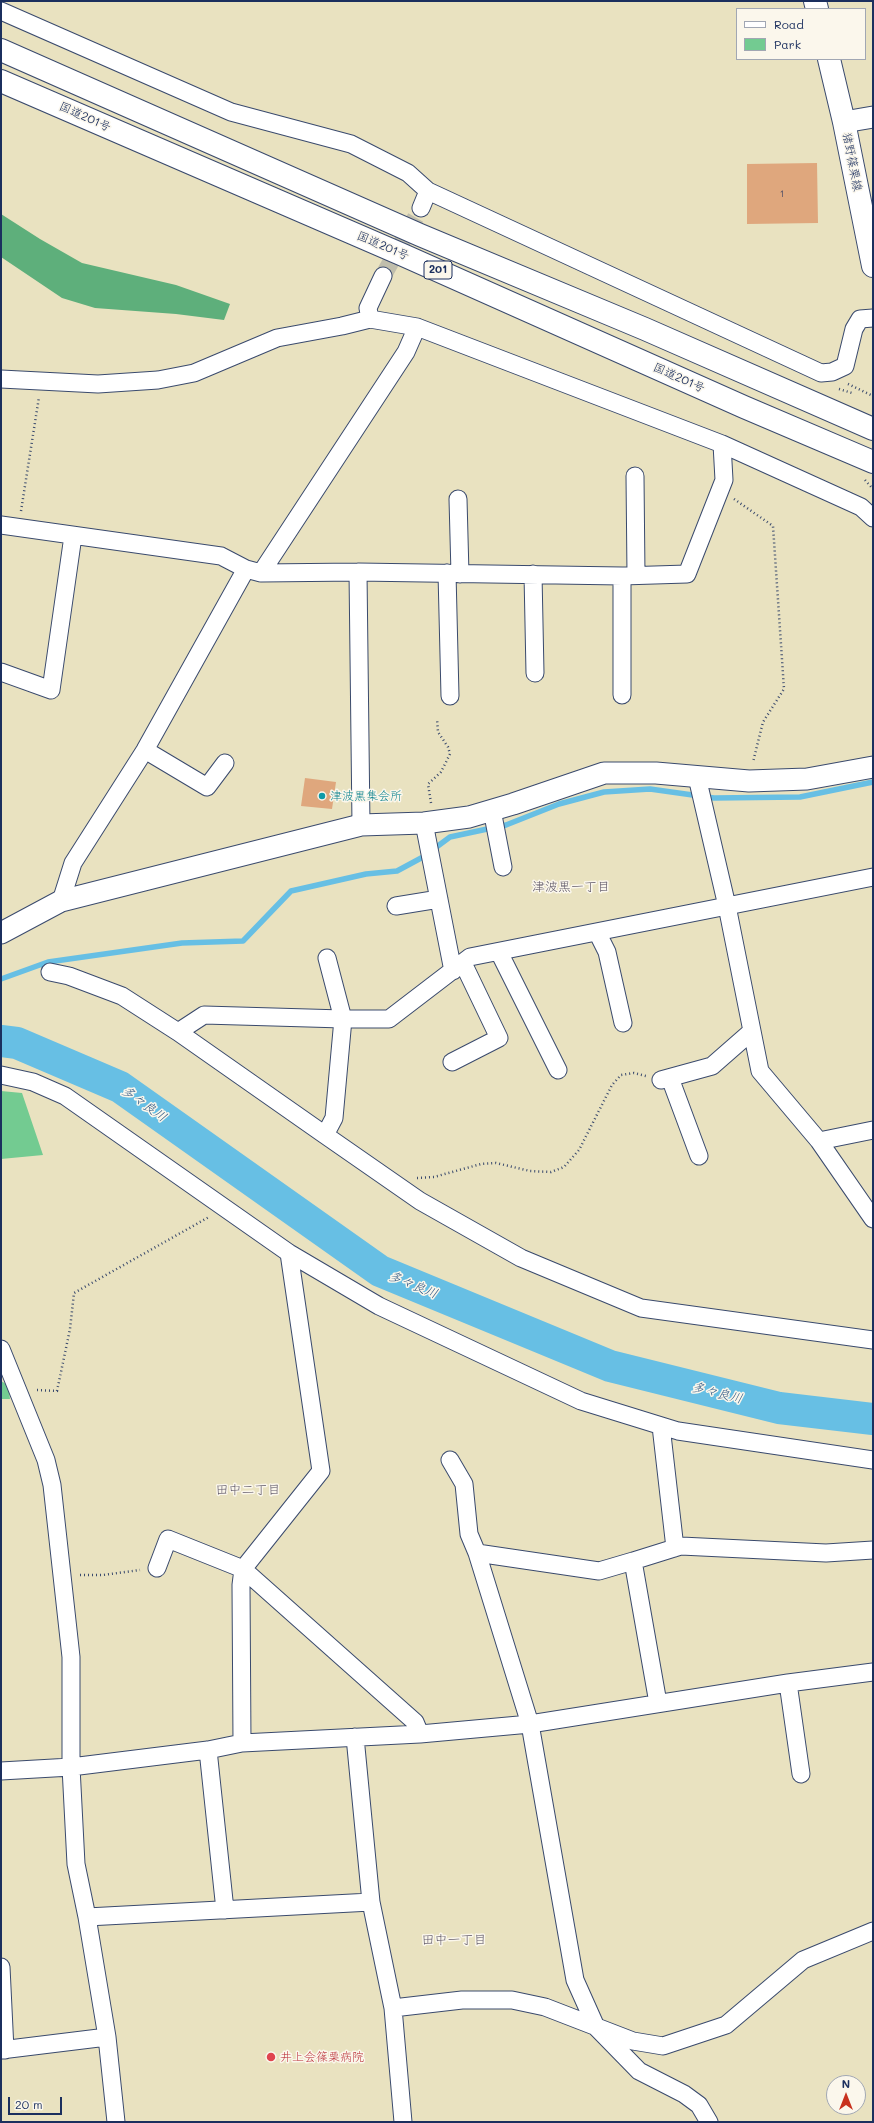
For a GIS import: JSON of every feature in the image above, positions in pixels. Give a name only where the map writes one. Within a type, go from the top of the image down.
[{"type":"main road","name":"国道201号","points":[[1,50],[64,76],[420,235],[638,326],[873,429]]},
{"type":"main road","name":"猪野篠栗線","points":[[829,60],[844,122],[873,266]]},
{"type":"main road","name":"国道201号","points":[[1,81],[403,255],[723,398],[873,462]]},
{"type":"street","points":[[1,11],[231,112],[351,144],[408,173],[428,191],[821,373],[832,372],[845,366],[854,329],[860,319],[873,318]]},
{"type":"street","points":[[844,122],[873,117]]},
{"type":"street","points":[[420,208],[428,191]]},
{"type":"street","points":[[370,319],[368,308],[383,276]]},
{"type":"street","points":[[1,379],[98,384],[158,380],[194,372],[277,338],[342,326],[370,319],[417,327],[722,444],[861,507],[873,518]]},
{"type":"street","points":[[61,901],[74,863],[145,750],[253,571],[406,352],[417,327]]},
{"type":"street","points":[[1,525],[221,556],[253,571],[629,575],[686,574],[724,480],[722,444]]},
{"type":"street","points":[[622,695],[635,476]]},
{"type":"street","points":[[450,696],[458,499]]},
{"type":"street","points":[[1,672],[52,690],[74,536]]},
{"type":"street","points":[[358,572],[361,825]]},
{"type":"street","points":[[533,574],[535,673]]},
{"type":"street","points":[[145,750],[207,787],[225,763]]},
{"type":"street","points":[[1,933],[61,901],[361,825],[429,822],[469,817],[604,773],[656,773],[749,781],[807,779],[873,767]]},
{"type":"street","points":[[697,777],[727,906],[760,1071],[819,1141],[873,1219]]},
{"type":"street","points":[[492,810],[503,867]]},
{"type":"street","points":[[429,822],[439,899],[458,967],[499,1038],[452,1062]]},
{"type":"street","points":[[178,1032],[204,1015],[389,1020],[470,957],[873,877]]},
{"type":"street","points":[[396,906],[439,899]]},
{"type":"street","points":[[597,932],[607,952],[623,1023]]},
{"type":"street","points":[[499,952],[558,1070]]},
{"type":"street","points":[[325,1135],[334,1118],[343,1019],[327,958]]},
{"type":"street","points":[[50,972],[69,976],[122,996],[178,1032],[420,1200],[521,1258],[641,1308],[873,1340]]},
{"type":"street","points":[[700,1156],[665,1079],[712,1066],[752,1031]]},
{"type":"street","points":[[1,1075],[33,1082],[66,1096],[288,1253],[379,1306],[581,1401],[678,1431],[873,1460]]},
{"type":"street","points":[[819,1141],[873,1130]]},
{"type":"street","points":[[242,1743],[241,1585],[243,1569],[321,1471],[288,1253]]},
{"type":"street","points":[[1,1349],[46,1460],[52,1485],[71,1657],[71,1767],[76,1864],[87,1917],[107,2038],[116,2122]]},
{"type":"street","points":[[661,1426],[674,1548]]},
{"type":"street","points":[[450,1460],[464,1484],[469,1534],[477,1553],[530,1724],[576,1980],[596,2027],[639,2071],[684,2094],[699,2106],[709,2122]]},
{"type":"street","points":[[157,1568],[168,1539],[243,1569],[415,1722],[420,1734]]},
{"type":"street","points":[[477,1553],[599,1571],[681,1546],[826,1553],[873,1550]]},
{"type":"street","points":[[633,1560],[658,1703]]},
{"type":"street","points":[[1,1771],[71,1767],[208,1750],[242,1743],[420,1734],[530,1724],[788,1683],[873,1672]]},
{"type":"street","points":[[788,1683],[801,1774]]},
{"type":"street","points":[[355,1737],[371,1902],[393,2008],[403,2122]]},
{"type":"street","points":[[208,1750],[225,1910]]},
{"type":"street","points":[[87,1917],[371,1902]]},
{"type":"street","points":[[393,2008],[462,2000],[512,2000],[545,2007],[633,2041],[663,2046],[726,2025],[803,1960],[873,1931]]},
{"type":"street","points":[[1,1967],[3,2050],[107,2038]]},
{"type":"path","points":[[19,528],[41,381]]},
{"type":"path","points":[[847,384],[873,396]]},
{"type":"path","points":[[724,480],[731,497],[773,526],[784,689],[763,722],[749,781]]},
{"type":"path","points":[[429,822],[428,784],[441,772],[450,754],[448,746],[438,732],[438,719]]},
{"type":"path","points":[[393,1182],[407,1178],[434,1177],[481,1164],[496,1163],[530,1171],[551,1172],[564,1166],[579,1150],[612,1085],[621,1075],[634,1073],[665,1079]]},
{"type":"path","points":[[16,1389],[57,1391],[70,1329],[74,1293],[225,1208]]},
{"type":"path","points":[[62,1576],[103,1575],[157,1568]]},
{"type":"green space","points":[[1,214],[40,239],[82,263],[176,285],[230,304],[224,320],[176,314],[95,308],[62,298],[1,257]]},
{"type":"green space","points":[[1,1091],[22,1093],[43,1155],[1,1159]]},
{"type":"green space","points":[[1,1381],[8,1385],[10,1399],[1,1399]]},
{"type":"building","points":[[817,163],[818,223],[747,224],[747,164]]},
{"type":"building","name":"津波黒集会所","points":[[305,778],[336,782],[332,809],[301,806]]},
{"type":"waterway","points":[[1,979],[48,962],[182,943],[243,941],[291,891],[366,874],[397,871],[423,857],[450,837],[506,825],[559,804],[604,792],[650,789],[714,798],[800,797],[873,782]]},
{"type":"waterway","name":"多々良川","points":[[1,1041],[17,1043],[120,1087],[380,1271],[610,1366],[779,1408],[873,1419]]},
{"type":"tunnel","points":[[383,276],[421,208]]},
{"type":"place","name":"津波黒集会所","points":[[322,796]]},
{"type":"place","name":"井上会篠栗病院","points":[[271,2057]]},
{"type":"district","name":"津波黒一丁目","points":[[571,887]]},
{"type":"district","name":"田中二丁目","points":[[248,1490]]},
{"type":"district","name":"田中一丁目","points":[[454,1940]]}]
